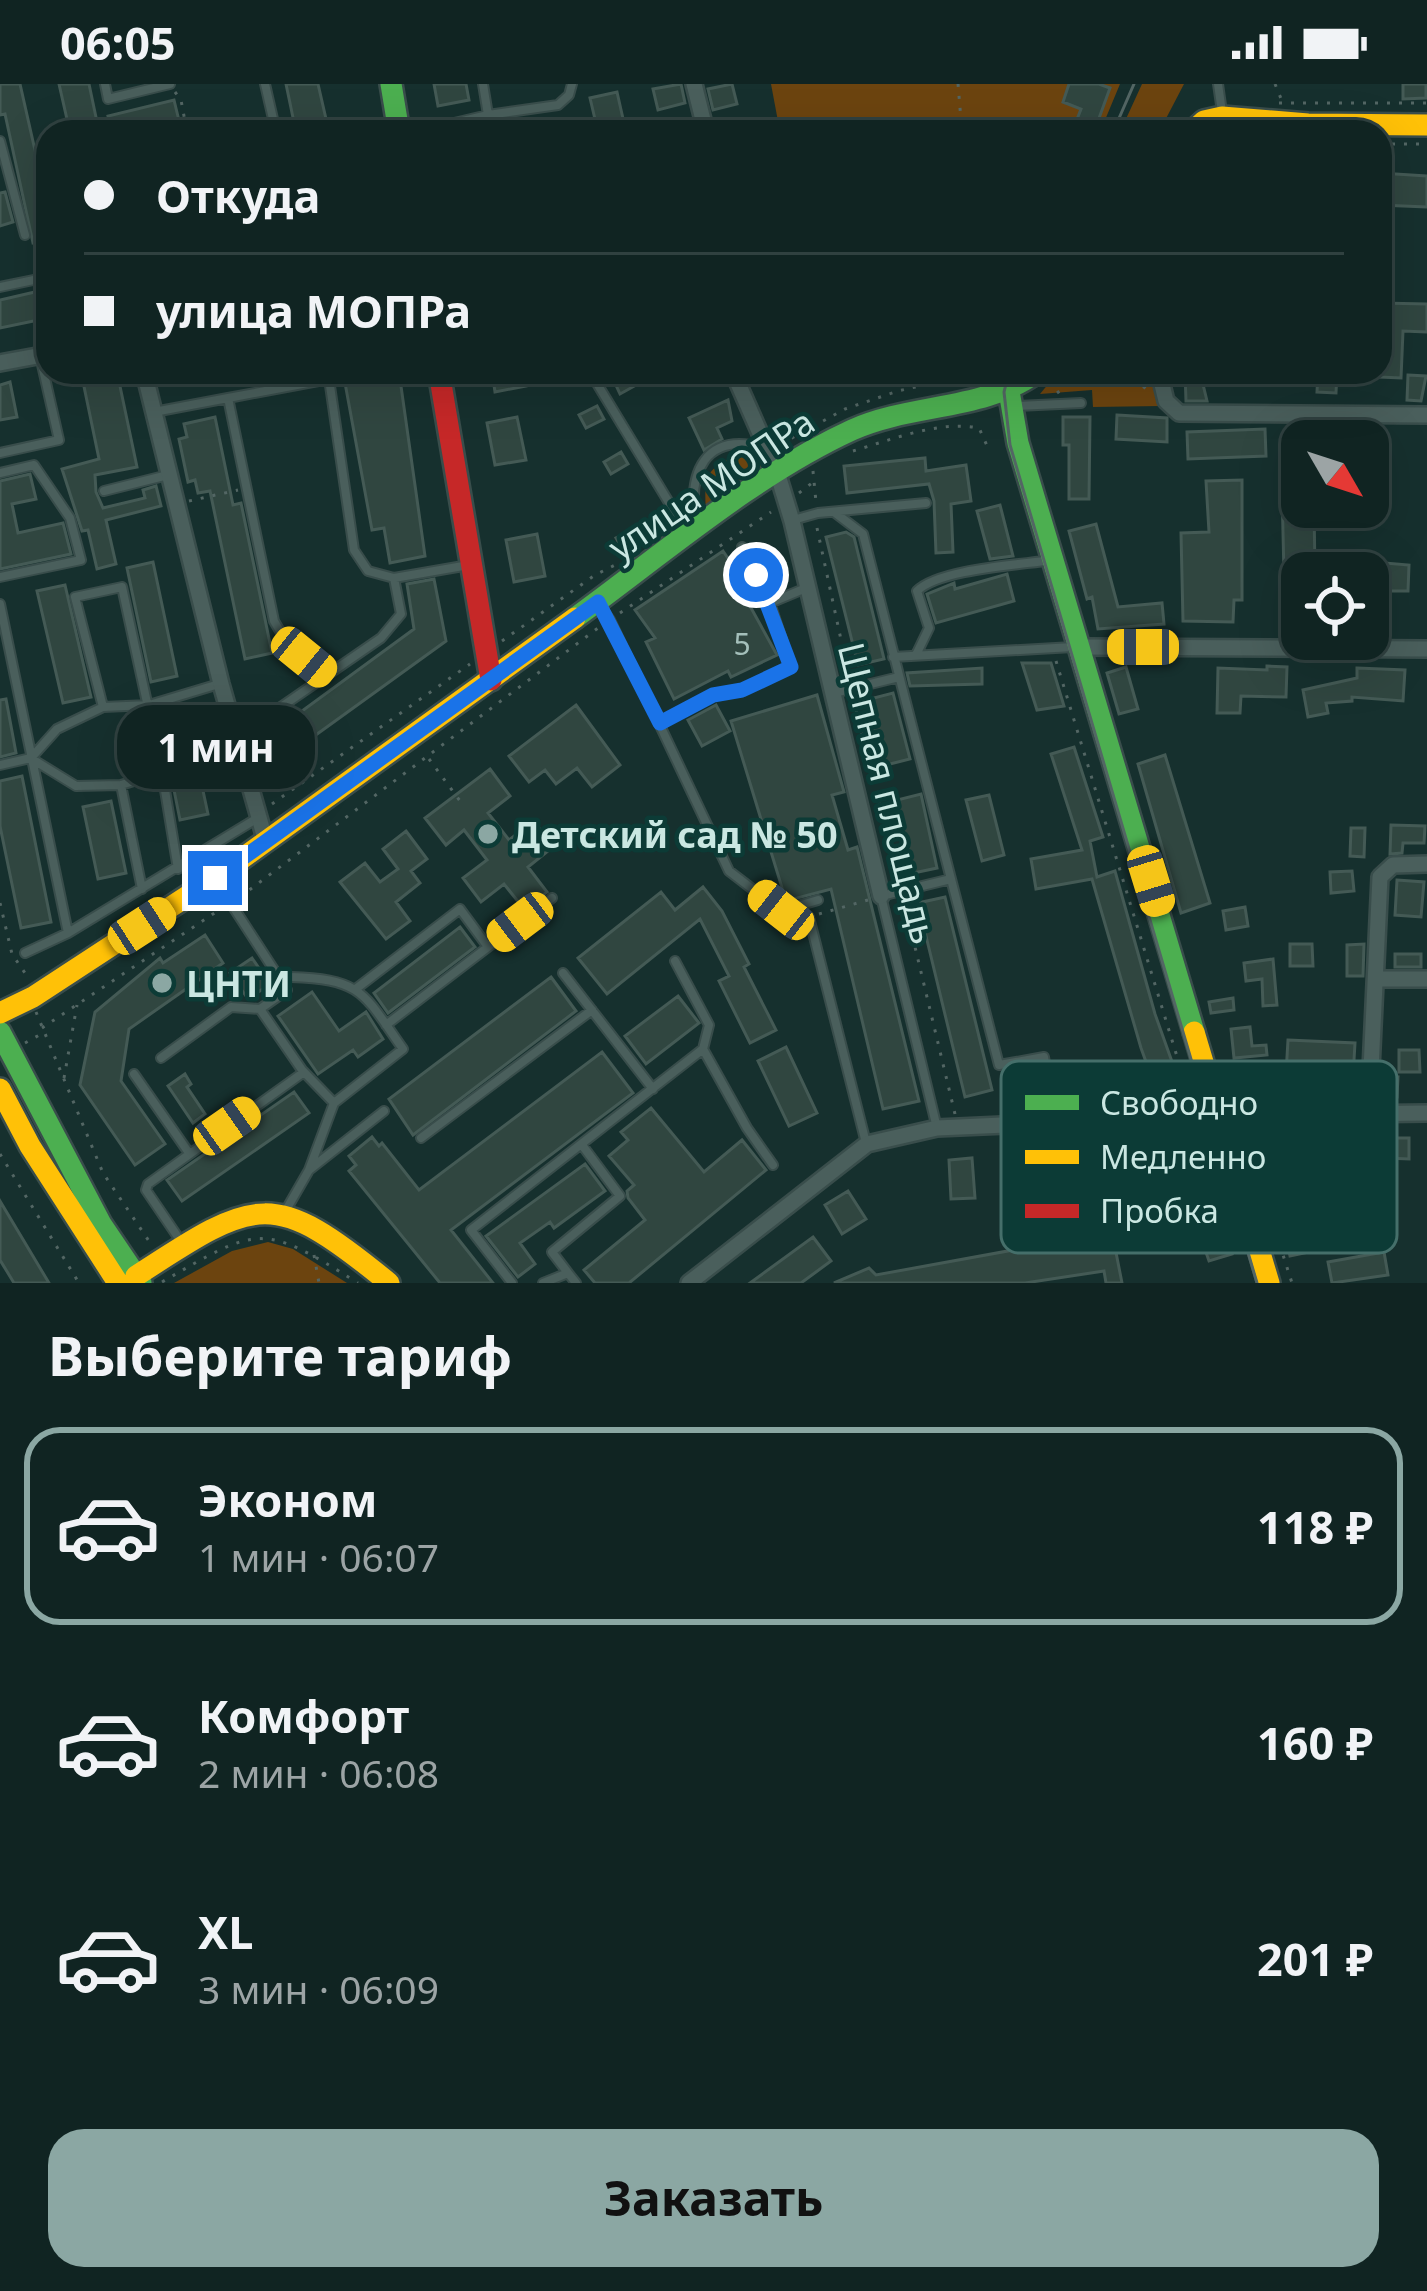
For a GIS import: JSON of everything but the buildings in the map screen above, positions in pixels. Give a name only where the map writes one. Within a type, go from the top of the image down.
[{"type":"street","points":[[391,84],[397,120]]},
{"type":"street","points":[[694,84],[703,120]]},
{"type":"street","points":[[1211,120],[1261,120]]},
{"type":"street","points":[[1392,124],[1427,125]]},
{"type":"street","points":[[0,364],[36,357]]},
{"type":"street","points":[[147,384],[220,684],[266,842]]},
{"type":"street","points":[[442,384],[491,680]]},
{"type":"street","name":"Щепная площадь","points":[[738,384],[771,457],[842,691],[881,896]]},
{"type":"street","points":[[1024,384],[1009,399],[1053,560],[1213,1061]]},
{"type":"street","points":[[1162,384],[1166,401],[1179,413],[1427,415]]},
{"type":"street","name":"улица МОПРа","points":[[0,1013],[33,997],[215,878],[491,680],[604,611],[771,457],[901,411],[1009,399]]},
{"type":"street","points":[[1081,646],[1427,649]]},
{"type":"street","points":[[1372,1061],[1380,877],[1393,866],[1427,864]]},
{"type":"street","points":[[1377,979],[1427,979]]},
{"type":"street","points":[[0,1032],[132,1281]]},
{"type":"street","points":[[0,1088],[30,1146],[132,1281]]},
{"type":"street","points":[[1397,1112],[1427,1113]]},
{"type":"street","points":[[688,1283],[867,1144],[938,1128],[1001,1125]]},
{"type":"street","points":[[132,1281],[238,1215],[265,1210],[285,1211],[311,1222],[389,1283]]},
{"type":"street","points":[[1262,1253],[1269,1283]]},
{"type":"lane","points":[[105,84],[108,99],[171,85]]},
{"type":"lane","points":[[265,84],[273,120]]},
{"type":"lane","points":[[483,84],[488,115]]},
{"type":"lane","points":[[467,120],[558,106],[572,84]]},
{"type":"lane","points":[[1218,84],[1222,117]]},
{"type":"lane","points":[[0,141],[25,235]]},
{"type":"lane","points":[[0,287],[36,280]]},
{"type":"lane","points":[[0,453],[59,440],[49,384]]},
{"type":"lane","points":[[154,412],[289,384]]},
{"type":"lane","points":[[329,384],[354,550],[368,571],[394,578],[471,564]]},
{"type":"lane","points":[[598,384],[693,525]]},
{"type":"lane","points":[[228,398],[278,629],[287,643],[327,676]]},
{"type":"lane","points":[[1009,399],[1081,403]]},
{"type":"lane","points":[[693,525],[694,484],[709,454],[746,442],[771,457]]},
{"type":"lane","points":[[0,473],[34,465],[70,518],[81,560],[0,577]]},
{"type":"lane","points":[[104,491],[170,475]]},
{"type":"lane","points":[[792,520],[926,503]]},
{"type":"lane","points":[[834,512],[863,534],[1001,1065]]},
{"type":"lane","points":[[660,723],[713,695],[742,690],[791,667],[770,603],[742,548]]},
{"type":"lane","points":[[916,656],[929,628],[917,591],[922,584],[1053,560]]},
{"type":"lane","points":[[235,739],[394,626],[400,614],[394,578]]},
{"type":"lane","points":[[103,707],[75,597],[122,587],[178,868]]},
{"type":"lane","points":[[770,603],[807,588]]},
{"type":"lane","points":[[0,604],[68,933]]},
{"type":"lane","points":[[604,611],[729,871],[781,910],[818,900]]},
{"type":"lane","points":[[893,657],[1081,646]]},
{"type":"lane","points":[[842,691],[899,677]]},
{"type":"lane","points":[[0,765],[31,758],[57,729],[103,707],[149,705],[220,684]]},
{"type":"lane","points":[[31,758],[76,786],[121,785],[162,772]]},
{"type":"lane","points":[[121,785],[142,890]]},
{"type":"lane","points":[[25,953],[142,890],[257,816]]},
{"type":"lane","points":[[160,1058],[231,1007],[260,1009],[286,990],[215,878]]},
{"type":"lane","points":[[881,896],[951,879]]},
{"type":"lane","name":"Щепная площадь","points":[[881,896],[938,1128]]},
{"type":"lane","points":[[386,1024],[552,898]]},
{"type":"lane","points":[[357,988],[460,909],[488,946]]},
{"type":"lane","points":[[809,917],[867,1144]]},
{"type":"lane","points":[[675,961],[709,1024],[704,1049],[746,1128],[773,1165]]},
{"type":"lane","points":[[563,973],[652,1089]]},
{"type":"lane","points":[[285,1211],[308,1170],[334,1103],[403,1049],[357,988],[327,978],[291,977]]},
{"type":"lane","points":[[260,1009],[304,1072],[334,1103]]},
{"type":"lane","points":[[421,1138],[592,1010]]},
{"type":"lane","points":[[512,1283],[471,1230],[704,1049]]},
{"type":"lane","points":[[184,1245],[146,1190],[154,1178],[304,1072]]},
{"type":"lane","points":[[134,1074],[189,1153]]},
{"type":"lane","points":[[308,1170],[384,1111]]},
{"type":"lane","points":[[577,1283],[551,1252],[620,1196],[581,1144]]},
{"type":"lane","points":[[543,1283],[568,1273]]},
{"type":"path","points":[[958,84],[961,120]]},
{"type":"path","points":[[1275,84],[1283,103]]},
{"type":"path","points":[[171,85],[185,120]]},
{"type":"path","points":[[1261,120],[1265,103],[1427,104]]},
{"type":"path","points":[[1392,144],[1427,144]]},
{"type":"path","points":[[693,525],[771,457],[845,409],[929,384]]},
{"type":"path","points":[[1056,394],[1069,384]]},
{"type":"path","points":[[1138,384],[1166,401]]},
{"type":"path","points":[[847,452],[907,435],[968,426],[979,428],[989,450]]},
{"type":"path","points":[[815,467],[811,475],[842,691],[902,891],[958,1127]]},
{"type":"path","points":[[42,1028],[230,904],[428,758],[604,611],[812,483]]},
{"type":"path","points":[[176,504],[246,488]]},
{"type":"path","points":[[257,816],[595,575],[625,560]]},
{"type":"path","points":[[1053,648],[1178,1061]]},
{"type":"path","points":[[428,758],[463,805]]},
{"type":"path","points":[[809,917],[881,896]]},
{"type":"path","points":[[0,903],[12,954],[28,977],[42,1028],[104,1173],[161,1259]]},
{"type":"path","points":[[64,1079],[77,1003]]},
{"type":"path","points":[[0,1154],[76,1282]]},
{"type":"path","points":[[124,1204],[146,1190]]},
{"type":"path","points":[[160,1283],[234,1242],[256,1236],[295,1244],[358,1283]]},
{"type":"path","points":[[1281,1253],[1292,1283]]},
{"type":"path","points":[[314,1255],[319,1283]]},
{"type":"shaded area","points":[[771,84],[1120,84],[1105,120],[778,120]]},
{"type":"shaded area","points":[[1142,84],[1184,84],[1165,120],[1126,120]]},
{"type":"shaded area","points":[[1048,384],[1157,384],[1162,406],[1093,407],[1092,390],[1040,394]]},
{"type":"shaded area","points":[[745,452],[761,453],[767,467],[706,511],[711,472]]},
{"type":"shaded area","points":[[268,1242],[293,1249],[347,1283],[174,1283],[232,1251]]},
{"type":"tram line","points":[[1118,120],[1134,84]]},
{"type":"tram line","points":[[1006,384],[1010,445],[1192,1061]]},
{"type":"tram line","points":[[1248,1253],[1257,1283]]},
{"type":"traffic: fast","points":[[391,84],[397,120]]},
{"type":"traffic: fast","points":[[575,618],[710,517],[816,448],[875,421],[971,400],[1018,384]]},
{"type":"traffic: fast","points":[[1009,391],[1018,443],[1194,1032]]},
{"type":"traffic: fast","points":[[0,1032],[101,1224],[141,1283]]},
{"type":"traffic: slow","points":[[1208,120],[1259,120]]},
{"type":"traffic: slow","points":[[1392,125],[1427,125]]},
{"type":"traffic: slow","points":[[0,1013],[33,997],[215,878],[575,618]]},
{"type":"traffic: slow","points":[[1194,1032],[1203,1061]]},
{"type":"traffic: slow","points":[[0,1089],[30,1146],[118,1283]]},
{"type":"traffic: slow","points":[[136,1276],[211,1230],[265,1214],[290,1218],[318,1231],[389,1283]]},
{"type":"traffic: slow","points":[[1260,1253],[1269,1283]]},
{"type":"traffic: jam","points":[[441,384],[491,680]]},
{"type":"place","name":"Детский сад № 50","points":[[488,834]]},
{"type":"place","name":"ЦНТИ","points":[[162,983]]},
{"type":"route","points":[[215,878],[598,602],[660,723],[713,695],[742,690],[791,667],[756,575]]}]
